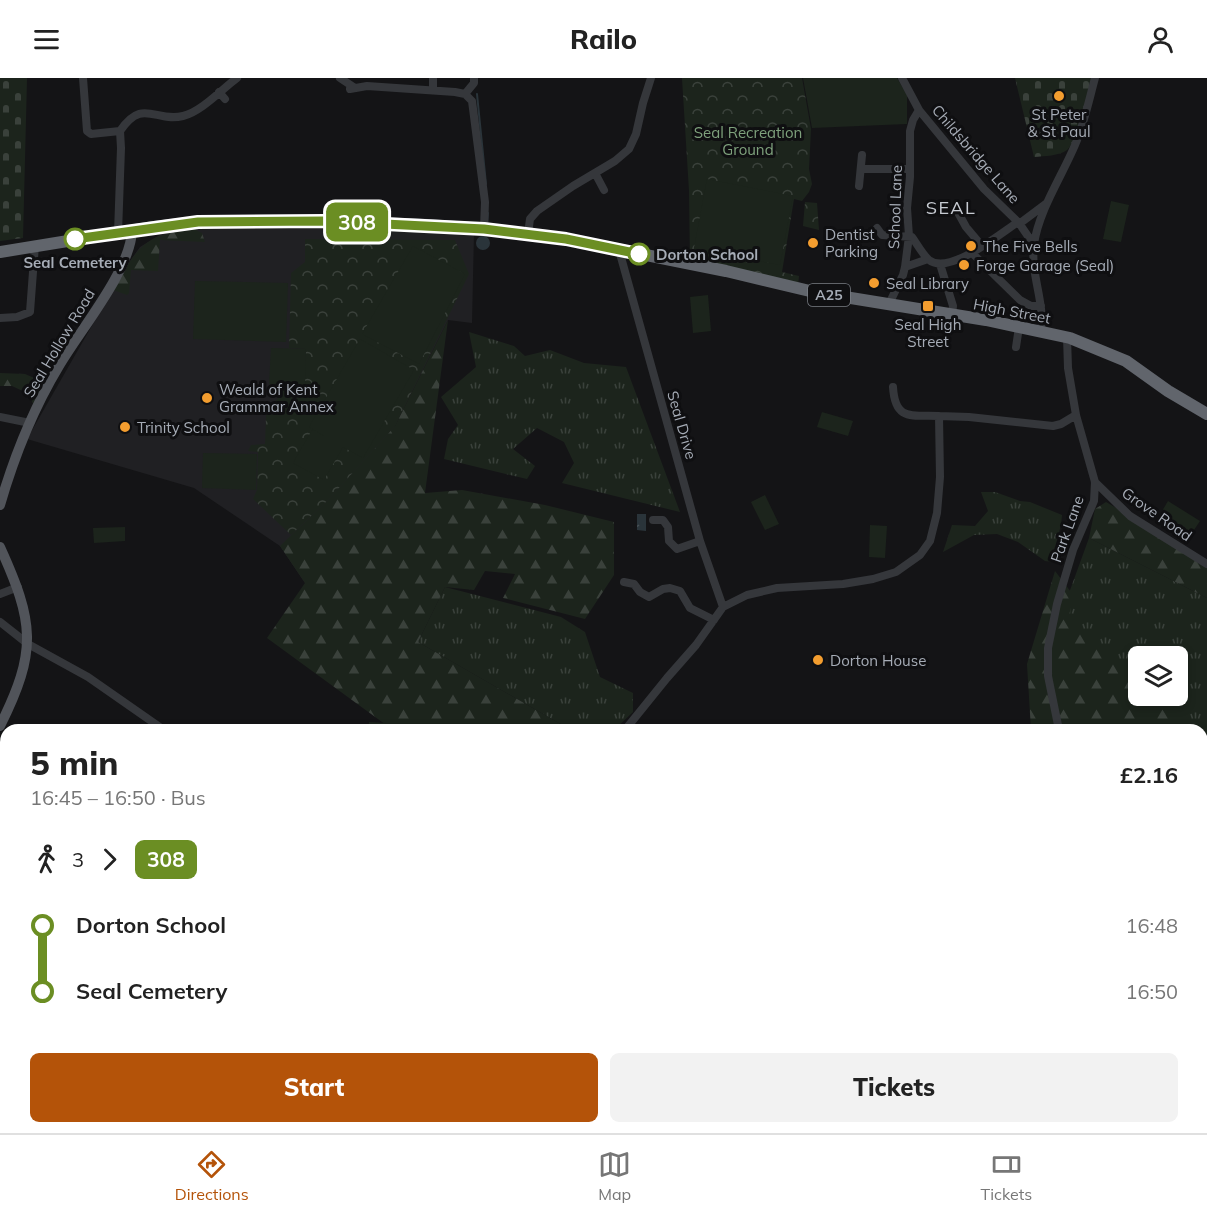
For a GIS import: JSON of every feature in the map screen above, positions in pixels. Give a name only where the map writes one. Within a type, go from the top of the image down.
[{"type":"highway","name":"A25","points":[[0,252],[34,245],[198,222],[300,221],[484,229]]},
{"type":"highway","name":"High Street","points":[[484,229],[584,242],[814,292],[889,304],[910,313],[952,315],[1067,337]]},
{"type":"highway","name":"A25","points":[[1067,337],[1126,361],[1207,414]]},
{"type":"main road","name":"Seal Hollow Road","points":[[0,505],[12,466],[30,423],[58,367],[106,294],[128,254],[132,243],[132,231]]},
{"type":"main road","points":[[0,547],[18,587],[26,616],[28,644],[17,689],[1,724]]},
{"type":"street","points":[[83,78],[87,131],[91,134],[100,134],[120,130]]},
{"type":"street","points":[[118,233],[120,130],[127,120],[138,114],[151,113],[182,117],[194,112],[237,78]]},
{"type":"street","points":[[340,78],[352,88],[367,82],[465,94],[472,101],[485,202],[484,229]]},
{"type":"street","points":[[433,78],[433,90]]},
{"type":"street","points":[[465,94],[474,83],[474,78]]},
{"type":"street","points":[[528,234],[530,219],[535,213],[623,156],[632,144],[651,78]]},
{"type":"street","name":"Childsbridge Lane","points":[[902,78],[918,109],[984,189],[1018,223],[1034,245]]},
{"type":"street","points":[[1041,331],[1041,306],[1034,273],[1036,233],[1057,180],[1075,144],[1095,78]]},
{"type":"street","points":[[219,92],[225,99]]},
{"type":"street","name":"School Lane","points":[[889,304],[905,267],[909,236],[907,208],[911,126],[918,109]]},
{"type":"street","points":[[859,186],[862,155]]},
{"type":"street","points":[[861,169],[910,169]]},
{"type":"street","points":[[595,173],[604,190]]},
{"type":"street","points":[[877,228],[882,235],[913,237],[928,259],[940,264],[973,254],[1049,202]]},
{"type":"street","points":[[955,207],[966,227],[982,246]]},
{"type":"street","points":[[0,318],[17,317],[30,312],[34,245]]},
{"type":"street","name":"Seal Drive","points":[[619,250],[700,541],[723,607]]},
{"type":"street","points":[[973,254],[1019,299],[1031,306],[1041,306]]},
{"type":"street","points":[[905,267],[928,259]]},
{"type":"street","points":[[940,264],[953,307],[952,315]]},
{"type":"street","points":[[1016,347],[1019,327]]},
{"type":"street","name":"Park Lane","points":[[1058,724],[1048,676],[1048,648],[1057,604],[1073,549],[1094,501],[1095,482],[1076,415],[1068,368],[1067,337]]},
{"type":"street","points":[[893,387],[898,410],[907,414],[969,417],[1008,423],[1053,426],[1076,415]]},
{"type":"street","points":[[630,724],[696,645],[723,607],[747,595],[777,588],[843,584],[873,579],[896,572],[920,555],[930,541],[937,513],[940,477],[939,416]]},
{"type":"street","points":[[0,417],[30,423]]},
{"type":"street","name":"Grove Road","points":[[1095,482],[1130,516],[1207,564]]},
{"type":"street","points":[[1094,501],[1110,498]]},
{"type":"street","points":[[653,520],[663,520],[668,527],[669,541],[677,549],[700,541]]},
{"type":"street","points":[[624,582],[634,584],[640,592],[649,597],[663,589],[670,588],[680,591],[690,608],[714,620]]},
{"type":"street","points":[[0,594],[18,587]]},
{"type":"street","points":[[0,622],[28,644],[88,677],[155,724]]},
{"type":"shaded area","points":[[300,227],[384,228],[474,233],[472,323],[448,320],[395,426],[305,583],[280,546],[194,488],[27,439],[125,268],[140,247],[160,235],[181,230]]},
{"type":"green space","points":[[0,78],[27,78],[23,238],[0,241]]},
{"type":"green space","name":"Seal Recreation Ground","points":[[682,78],[802,78],[811,129],[809,169],[812,184],[802,201],[794,199],[782,272],[799,276],[798,285],[690,262],[689,190]]},
{"type":"green space","points":[[803,78],[897,78],[907,95],[907,124],[812,128]]},
{"type":"green space","points":[[1015,78],[1092,78],[1078,128],[1067,150],[1056,155],[1034,157]]},
{"type":"green space","points":[[707,179],[793,196],[780,265],[694,248]]},
{"type":"green space","points":[[1111,201],[1129,205],[1121,242],[1103,239]]},
{"type":"green space","points":[[805,202],[817,203],[819,230],[803,226]]},
{"type":"green space","points":[[194,229],[202,233],[205,242],[160,240],[158,271],[131,270],[129,293],[127,295],[113,290],[128,264],[143,246],[163,235]]},
{"type":"green space","points":[[305,239],[455,240],[469,274],[395,426],[328,500],[291,535],[253,499],[257,490],[258,452],[248,451],[251,445],[265,444],[266,416],[287,384],[304,384],[306,349],[289,348],[291,273],[305,262]]},
{"type":"green space","points":[[413,246],[465,274],[419,364],[362,334]]},
{"type":"green space","points":[[195,281],[288,283],[286,342],[193,339]]},
{"type":"green space","points":[[708,295],[711,331],[693,333],[690,297]]},
{"type":"green space","points":[[448,320],[425,493],[462,490],[545,505],[614,522],[614,575],[585,619],[503,598],[515,574],[485,571],[474,590],[445,587],[418,642],[561,724],[385,724],[267,638],[305,583],[280,546],[328,500],[395,426]]},
{"type":"green space","points":[[469,332],[514,346],[525,356],[550,350],[584,363],[626,367],[680,512],[562,483],[574,463],[564,442],[537,428],[513,449],[535,466],[527,479],[444,459],[448,439],[458,425],[441,397],[476,367]]},
{"type":"green space","points":[[360,339],[414,370],[363,458],[343,447],[324,480],[293,463],[312,430],[324,436],[309,427]]},
{"type":"green space","points":[[271,348],[306,349],[305,384],[269,384]]},
{"type":"green space","points":[[0,373],[25,374],[46,383],[33,404],[29,394],[12,386],[0,386]]},
{"type":"green space","points":[[822,412],[853,421],[848,436],[817,427]]},
{"type":"green space","points":[[203,453],[257,454],[256,490],[202,488]]},
{"type":"green space","points":[[981,492],[995,492],[1030,502],[1062,515],[1053,562],[1045,561],[1018,542],[997,534],[974,535],[943,552],[952,525],[975,526],[988,511]]},
{"type":"green space","points":[[765,495],[779,524],[765,530],[751,502]]},
{"type":"green space","points":[[1168,501],[1200,521],[1190,536],[1159,516]]},
{"type":"green space","points":[[1106,502],[1207,561],[1207,598],[1089,538],[1095,509]]},
{"type":"green space","points":[[870,525],[887,526],[885,558],[869,557]]},
{"type":"green space","points":[[125,527],[125,541],[94,543],[93,528]]},
{"type":"green space","points":[[1089,538],[1207,598],[1207,724],[1067,724],[1061,615]]},
{"type":"green space","points":[[1055,571],[1074,596],[1068,619],[1128,676],[1128,706],[1160,706],[1174,724],[1031,724],[1027,664]]},
{"type":"green space","points":[[445,587],[561,617],[585,632],[600,677],[633,693],[633,712],[620,724],[561,724],[418,642]]},
{"type":"green space","points":[[369,722],[386,723],[386,724],[369,724]]},
{"type":"water","points":[[483,236],[488,238],[490,243],[488,248],[483,250],[478,248],[476,243],[478,238]]},
{"type":"water","points":[[637,514],[646,514],[646,531],[637,530]]},
{"type":"waterway","points":[[477,94],[486,184]]},
{"type":"waterway","points":[[487,225],[488,213]]},
{"type":"bus line","name":"308","points":[[75,239],[198,222],[325,221],[484,229],[566,239],[639,254]]},
{"type":"place","name":"St Peter & St Paul","points":[[1059,96]]},
{"type":"place","name":"Seal Cemetery","points":[[75,239]]},
{"type":"place","name":"Dentist Parking","points":[[813,243]]},
{"type":"place","name":"The Five Bells","points":[[971,246]]},
{"type":"place","name":"Dorton School","points":[[639,254]]},
{"type":"place","name":"Forge Garage (Seal)","points":[[964,265]]},
{"type":"place","name":"Seal Library","points":[[874,283]]},
{"type":"place","name":"Seal High Street","points":[[928,306]]},
{"type":"place","name":"Weald of Kent Grammar Annex","points":[[207,398]]},
{"type":"place","name":"Trinity School","points":[[125,427]]},
{"type":"place","name":"Dorton House","points":[[818,660]]},
{"type":"district","name":"SEAL","points":[[951,207]]}]
